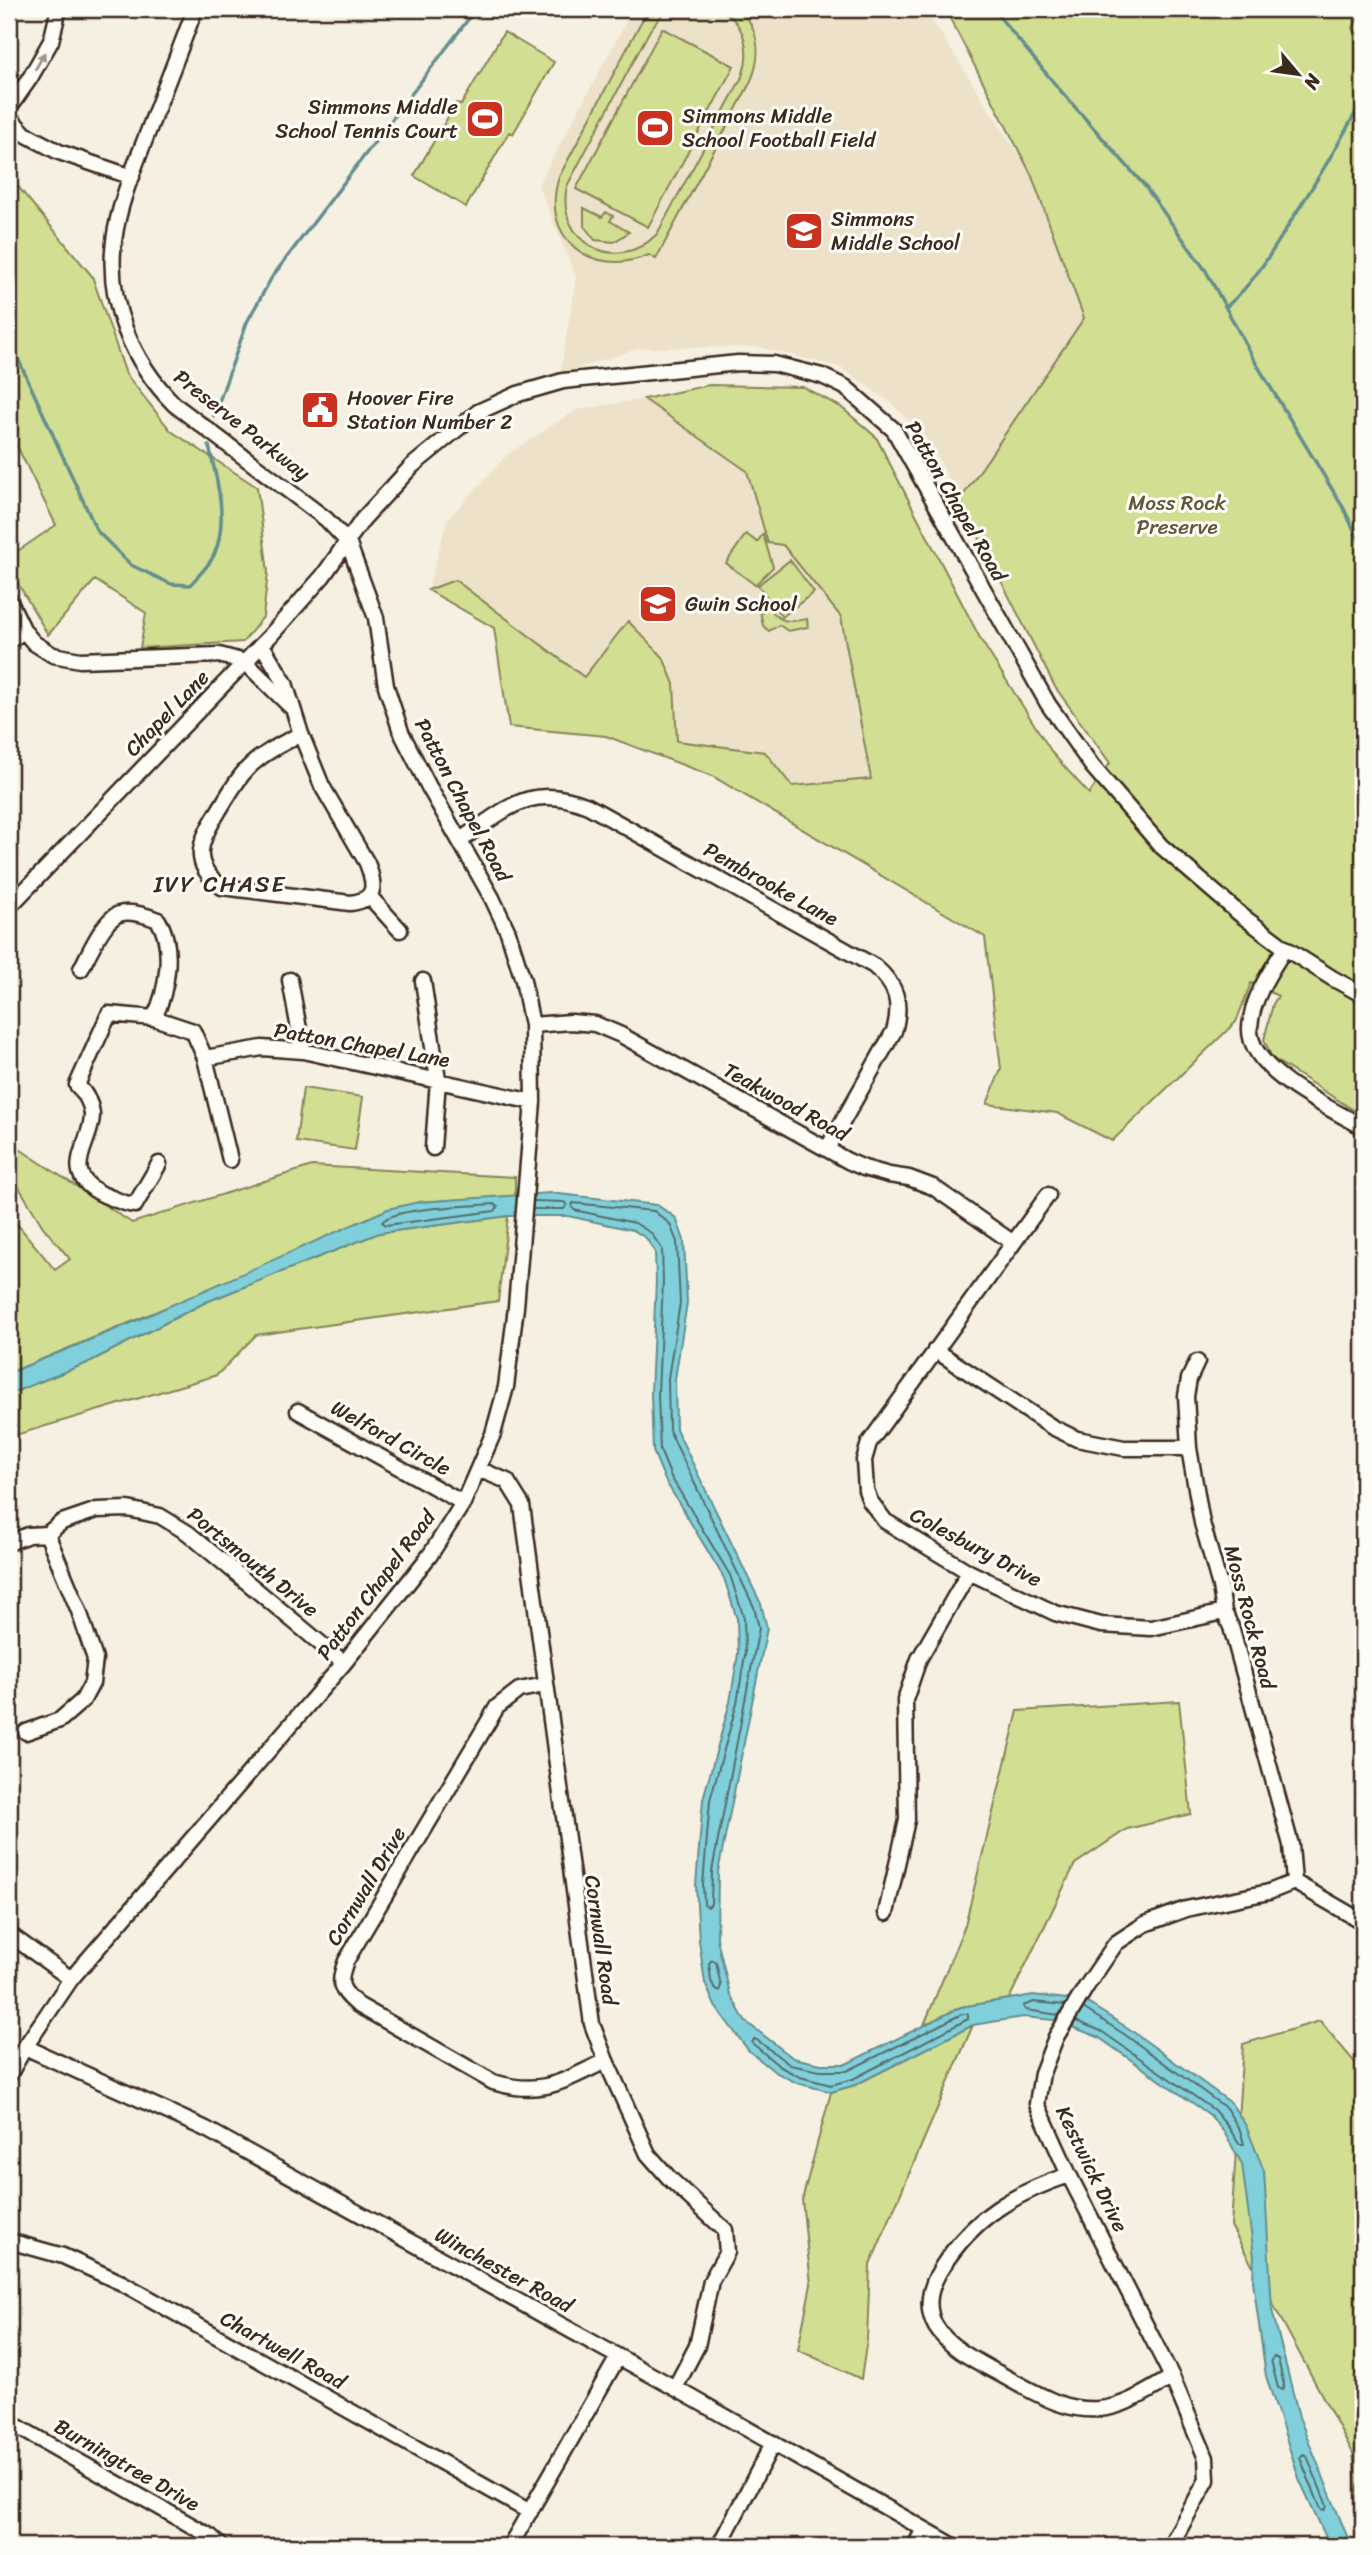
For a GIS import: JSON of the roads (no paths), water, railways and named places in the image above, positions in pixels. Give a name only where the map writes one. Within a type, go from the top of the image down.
[{"type":"street","points":[[9,108],[51,41],[59,9]]},
{"type":"street","name":"Preserve Parkway","points":[[195,9],[118,218],[113,268],[120,313],[140,362],[175,405],[326,519],[348,542]]},
{"type":"street","points":[[9,117],[25,134],[59,152],[132,177]]},
{"type":"street","name":"Patton Chapel Road","points":[[9,2075],[71,1979],[344,1663],[430,1555],[463,1503],[493,1434],[506,1387],[533,1102],[532,1025],[523,980],[508,932],[492,898],[429,787],[397,721],[386,686],[376,618],[348,542],[371,510],[431,449],[478,412],[518,394],[563,381],[738,363],[774,364],[821,376],[845,387],[894,430],[1048,704],[1092,766],[1161,846],[1232,908],[1285,948],[1363,995]]},
{"type":"street","name":"Chapel Lane","points":[[9,908],[262,645],[323,576],[348,542]]},
{"type":"street","points":[[9,600],[24,631],[34,643],[53,654],[80,660],[219,655],[245,662],[290,706]]},
{"type":"street","points":[[9,641],[24,631]]},
{"type":"street","points":[[262,645],[285,683],[300,734],[322,786],[367,863],[373,887],[370,897],[362,901],[350,903],[222,887],[212,880],[202,863],[200,853],[206,834],[245,771],[274,748],[300,734]]},
{"type":"street","name":"Pembrooke Lane","points":[[460,840],[513,805],[530,798],[544,795],[566,797],[588,806],[886,976],[898,998],[898,1018],[894,1031],[827,1149]]},
{"type":"street","points":[[370,897],[400,930]]},
{"type":"street","points":[[81,969],[103,929],[115,915],[122,912],[158,919],[163,927],[168,960],[163,1001],[154,1018]]},
{"type":"street","points":[[1285,948],[1265,980],[1256,1006],[1250,1028],[1254,1046],[1261,1059],[1274,1073],[1363,1127]]},
{"type":"street","points":[[290,980],[303,1051]]},
{"type":"street","points":[[423,981],[438,1080],[433,1148]]},
{"type":"street","points":[[159,1164],[135,1205],[124,1204],[93,1189],[81,1174],[79,1160],[92,1115],[87,1097],[77,1085],[109,1014],[154,1018],[193,1031],[205,1058],[230,1160]]},
{"type":"street","name":"Teakwood Road","points":[[532,1025],[571,1022],[595,1024],[632,1041],[864,1168],[909,1178],[933,1187],[1012,1242]]},
{"type":"street","name":"Patton Chapel Lane","points":[[205,1058],[262,1048],[303,1051],[533,1102]]},
{"type":"street","name":"Colesbury Drive","points":[[1048,1195],[869,1444],[863,1475],[870,1502],[885,1521],[969,1572],[1055,1613],[1101,1625],[1151,1628],[1224,1612]]},
{"type":"street","points":[[935,1350],[1052,1427],[1077,1439],[1124,1448],[1189,1448]]},
{"type":"street","name":"Moss Rock Road","points":[[1197,1362],[1189,1379],[1186,1396],[1189,1448],[1202,1523],[1220,1586],[1224,1612],[1231,1627],[1291,1845],[1294,1881]]},
{"type":"street","name":"Welford Circle","points":[[298,1411],[463,1503]]},
{"type":"street","name":"Cornwall Road","points":[[478,1469],[507,1481],[522,1505],[589,2007],[606,2061],[648,2154],[670,2179],[726,2230],[727,2252],[711,2281],[697,2346],[675,2388]]},
{"type":"street","name":"Portsmouth Drive","points":[[9,1543],[28,1535],[47,1534],[62,1522],[97,1510],[128,1509],[160,1516],[188,1533],[344,1663]]},
{"type":"street","points":[[26,1732],[60,1720],[83,1700],[92,1683],[95,1659],[79,1611],[47,1534]]},
{"type":"street","points":[[886,1913],[907,1820],[905,1700],[919,1659],[969,1572]]},
{"type":"street","name":"Cornwall Drive","points":[[545,1685],[519,1690],[498,1707],[346,1961],[341,1975],[341,1986],[347,1996],[359,2005],[493,2082],[515,2088],[548,2087],[606,2061]]},
{"type":"street","points":[[1294,1881],[1363,1922]]},
{"type":"street","name":"Kestwick Drive","points":[[1170,2546],[1207,2480],[1206,2458],[1171,2377],[1069,2175],[1037,2104],[1042,2073],[1056,2037],[1116,1943],[1145,1924],[1186,1909],[1269,1892],[1294,1881]]},
{"type":"street","points":[[9,1934],[71,1979]]},
{"type":"street","name":"Winchester Road","points":[[25,2047],[206,2129],[675,2388],[954,2546]]},
{"type":"street","points":[[1069,2175],[1051,2181],[989,2214],[956,2245],[933,2282],[929,2305],[936,2326],[942,2335],[975,2360],[1056,2404],[1101,2409],[1122,2404],[1171,2377]]},
{"type":"street","name":"Chartwell Road","points":[[9,2241],[63,2256],[122,2283],[530,2512]]},
{"type":"street","points":[[510,2546],[618,2357]]},
{"type":"street","name":"Burningtree Drive","points":[[9,2425],[18,2427],[210,2536],[222,2546]]},
{"type":"street","points":[[719,2546],[773,2444]]},
{"type":"street","points":[[915,2546],[924,2529]]},
{"type":"water","points":[[550,1193],[657,1205],[676,1218],[684,1240],[687,1303],[675,1379],[676,1429],[761,1604],[767,1628],[718,1872],[717,1939],[730,1994],[745,2021],[793,2058],[821,2064],[846,2064],[961,2007],[1033,1995],[1084,2001],[1128,2028],[1231,2103],[1246,2126],[1264,2171],[1272,2310],[1299,2417],[1351,2546],[1330,2546],[1300,2481],[1266,2376],[1253,2281],[1254,2256],[1242,2164],[1224,2132],[1210,2115],[1098,2037],[1054,2020],[1023,2017],[973,2025],[855,2085],[831,2092],[797,2083],[775,2072],[749,2051],[715,2006],[705,1983],[699,1941],[696,1885],[703,1799],[730,1702],[738,1654],[737,1619],[724,1578],[665,1480],[653,1451],[651,1393],[656,1281],[655,1252],[646,1238],[633,1230],[568,1216],[508,1216],[379,1233],[206,1302],[87,1363],[9,1394],[9,1373],[131,1323],[388,1209],[419,1202]]},
{"type":"waterway","points":[[214,416],[247,322],[272,277],[476,9]]},
{"type":"waterway","points":[[993,9],[1144,185],[1206,271],[1253,358],[1344,509],[1363,549]]},
{"type":"waterway","points":[[1226,307],[1245,288],[1269,256],[1363,99]]},
{"type":"waterway","points":[[9,339],[97,531],[131,565],[171,584],[190,585],[209,563],[218,542],[221,528],[220,500],[209,446]]},
{"type":"waterway","points":[[1345,2539],[1363,2546]]},
{"type":"place","name":"Simmons Middle School Tennis Court","points":[[485,119]]},
{"type":"place","name":"Simmons Middle School Football Field","points":[[655,128]]},
{"type":"place","name":"Simmons Middle School","points":[[804,231]]},
{"type":"place","name":"Hoover Fire Station Number 2","points":[[320,410]]},
{"type":"place","name":"Gwin School","points":[[658,604]]},
{"type":"district","name":"IVY CHASE","points":[[220,884]]},
{"type":"park label","name":"Moss Rock Preserve","points":[[1177,515]]}]
